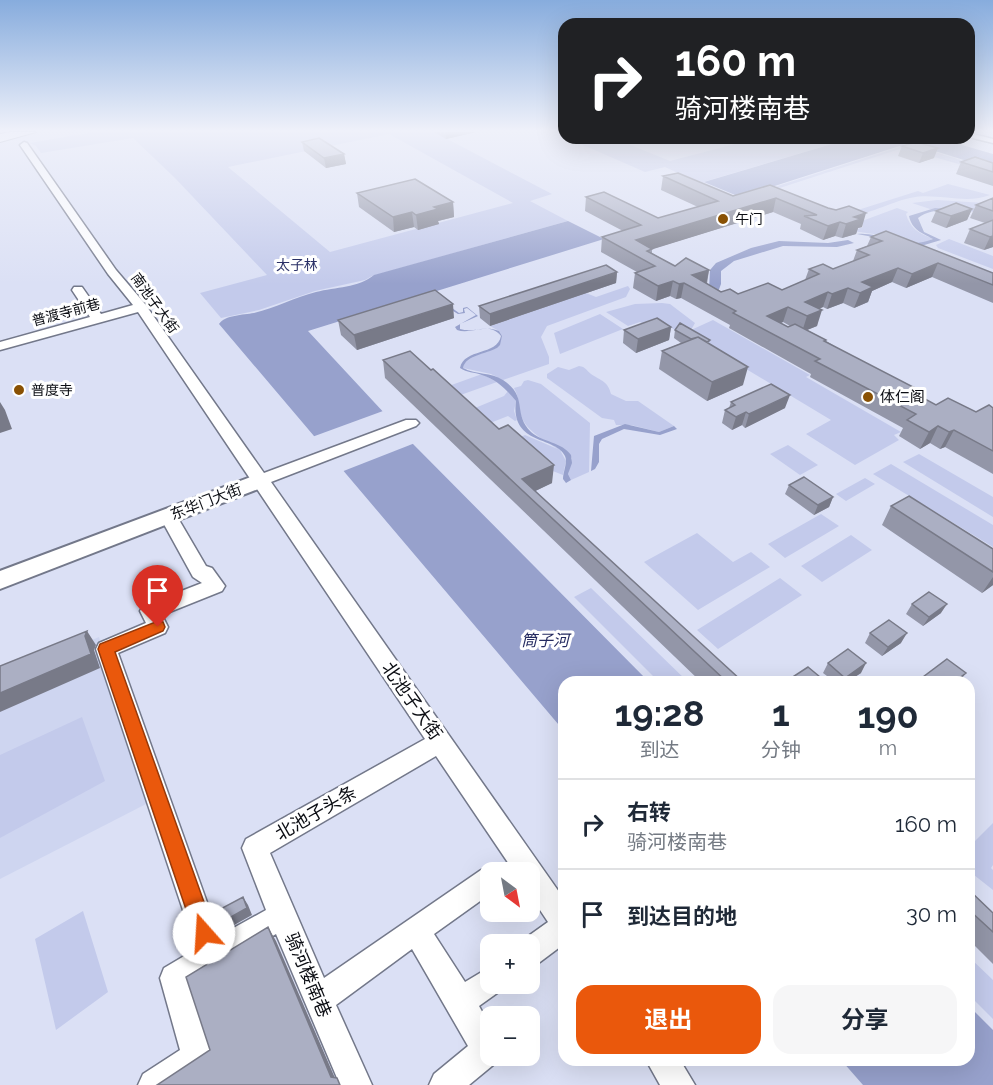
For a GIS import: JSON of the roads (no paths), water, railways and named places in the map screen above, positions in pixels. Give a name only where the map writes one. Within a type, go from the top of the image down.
[{"type":"main road","name":"东华门大街","points":[[0,580],[259,481]]},
{"type":"street","name":"南池子大街","points":[[51,183],[112,272],[141,307],[259,481]]},
{"type":"street","points":[[78,290],[98,319]]},
{"type":"street","name":"普渡寺前巷","points":[[0,346],[141,307]]},
{"type":"street","name":"东华门大街","points":[[259,481],[405,425]]},
{"type":"street","name":"北池子大街","points":[[259,481],[558,913]]},
{"type":"street","points":[[169,516],[200,572],[205,573],[214,586],[150,611],[158,627],[106,649],[212,955]]},
{"type":"street","name":"北池子头条","points":[[282,916],[255,848],[441,742]]},
{"type":"street","points":[[318,1000],[480,886]]},
{"type":"street","name":"骑河楼南巷","points":[[154,1085],[197,1057],[174,978],[282,916],[356,1085]]},
{"type":"street","points":[[416,930],[461,1002],[486,1050],[445,1085]]},
{"type":"street","points":[[540,945],[558,931]]},
{"type":"street","points":[[461,1002],[480,988]]},
{"type":"street","points":[[665,1066],[678,1085]]},
{"type":"water","points":[[706,183],[785,183],[740,197]]},
{"type":"water","points":[[935,208],[978,211],[939,211],[918,218],[924,232],[941,240],[921,246],[857,234],[913,243],[933,239],[915,228],[909,216]]},
{"type":"water","name":"筒子河","points":[[568,221],[604,239],[308,331],[413,444],[643,676],[558,676],[558,724],[219,324],[230,317],[262,311],[308,294],[354,285],[374,275]]},
{"type":"water","points":[[848,240],[854,243],[837,247],[783,246],[734,261],[721,271],[721,284],[718,292],[709,289],[710,270],[716,263],[751,248],[779,241],[828,243]]},
{"type":"water","points":[[467,307],[478,316],[461,324],[476,315],[467,308],[464,309],[465,313],[458,314],[452,308],[459,313],[463,312],[463,308]]},
{"type":"water","points":[[460,324],[460,329],[465,330],[486,329],[463,331],[455,327]]},
{"type":"water","points":[[491,329],[499,331],[502,336],[500,345],[468,360],[463,368],[498,377],[511,386],[516,393],[525,425],[531,432],[562,447],[571,455],[572,463],[568,474],[571,480],[566,483],[563,479],[565,456],[553,445],[526,433],[520,426],[516,415],[516,401],[509,393],[492,379],[460,368],[468,357],[493,347],[501,336]]},
{"type":"water","points":[[625,424],[659,432],[674,426],[677,429],[660,435],[624,429],[602,439],[599,444],[599,462],[591,471],[594,436]]},
{"type":"water","points":[[975,1012],[993,1030],[993,1085],[863,1085],[846,1066],[975,1066]]},
{"type":"place","name":"午门","points":[[723,219]]},
{"type":"place","name":"普度寺","points":[[19,390]]},
{"type":"place","name":"体仁阁","points":[[868,397]]},
{"type":"park label","name":"太子林","points":[[297,265]]}]
